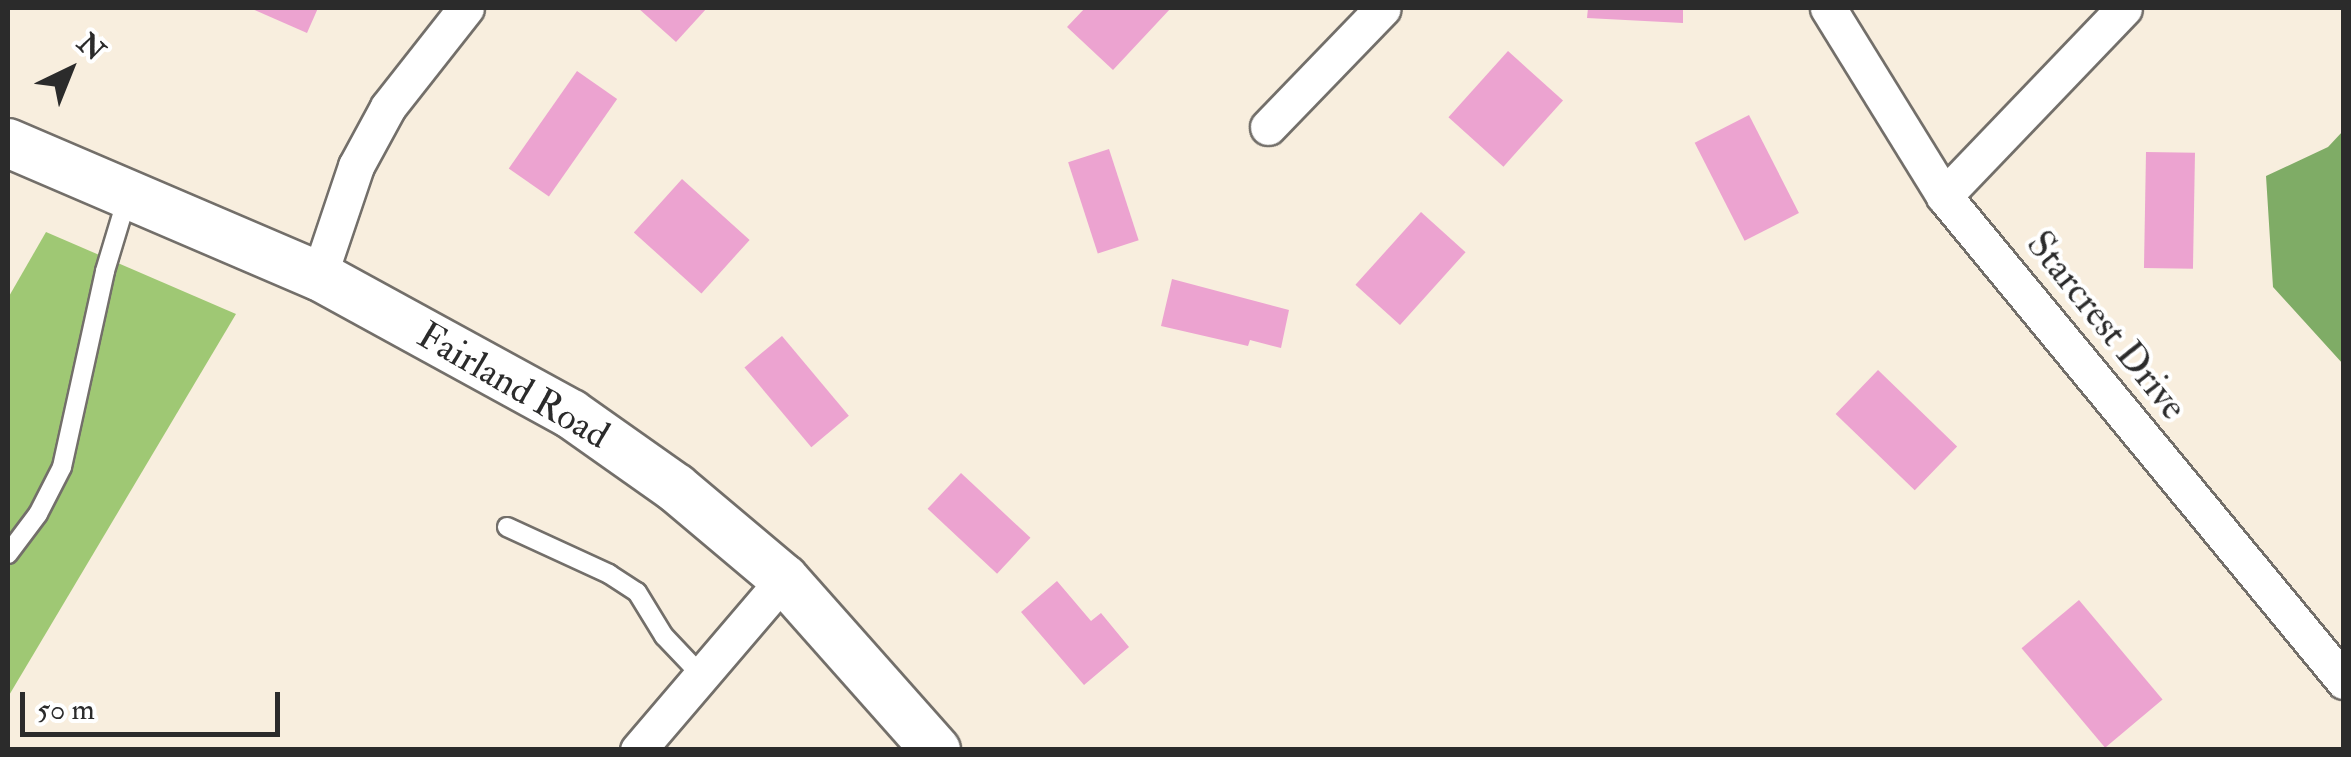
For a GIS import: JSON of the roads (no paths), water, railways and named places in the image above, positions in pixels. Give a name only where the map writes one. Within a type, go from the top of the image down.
[{"type":"main road","name":"Fairland Road","points":[[8,143],[320,276],[571,414],[676,488],[784,579],[936,750]]},
{"type":"street","points":[[320,276],[356,166],[388,107],[466,8]]},
{"type":"street","points":[[1268,126],[1383,8]]},
{"type":"street","name":"Starcrest Drive","points":[[1828,8],[1944,196],[2344,682]]},
{"type":"street","points":[[1944,196],[2124,8]]},
{"type":"street","points":[[638,750],[784,579]]},
{"type":"lane","points":[[8,554],[38,514],[62,466],[128,194]]},
{"type":"lane","points":[[506,527],[609,574],[637,592],[664,636],[701,676]]}]
